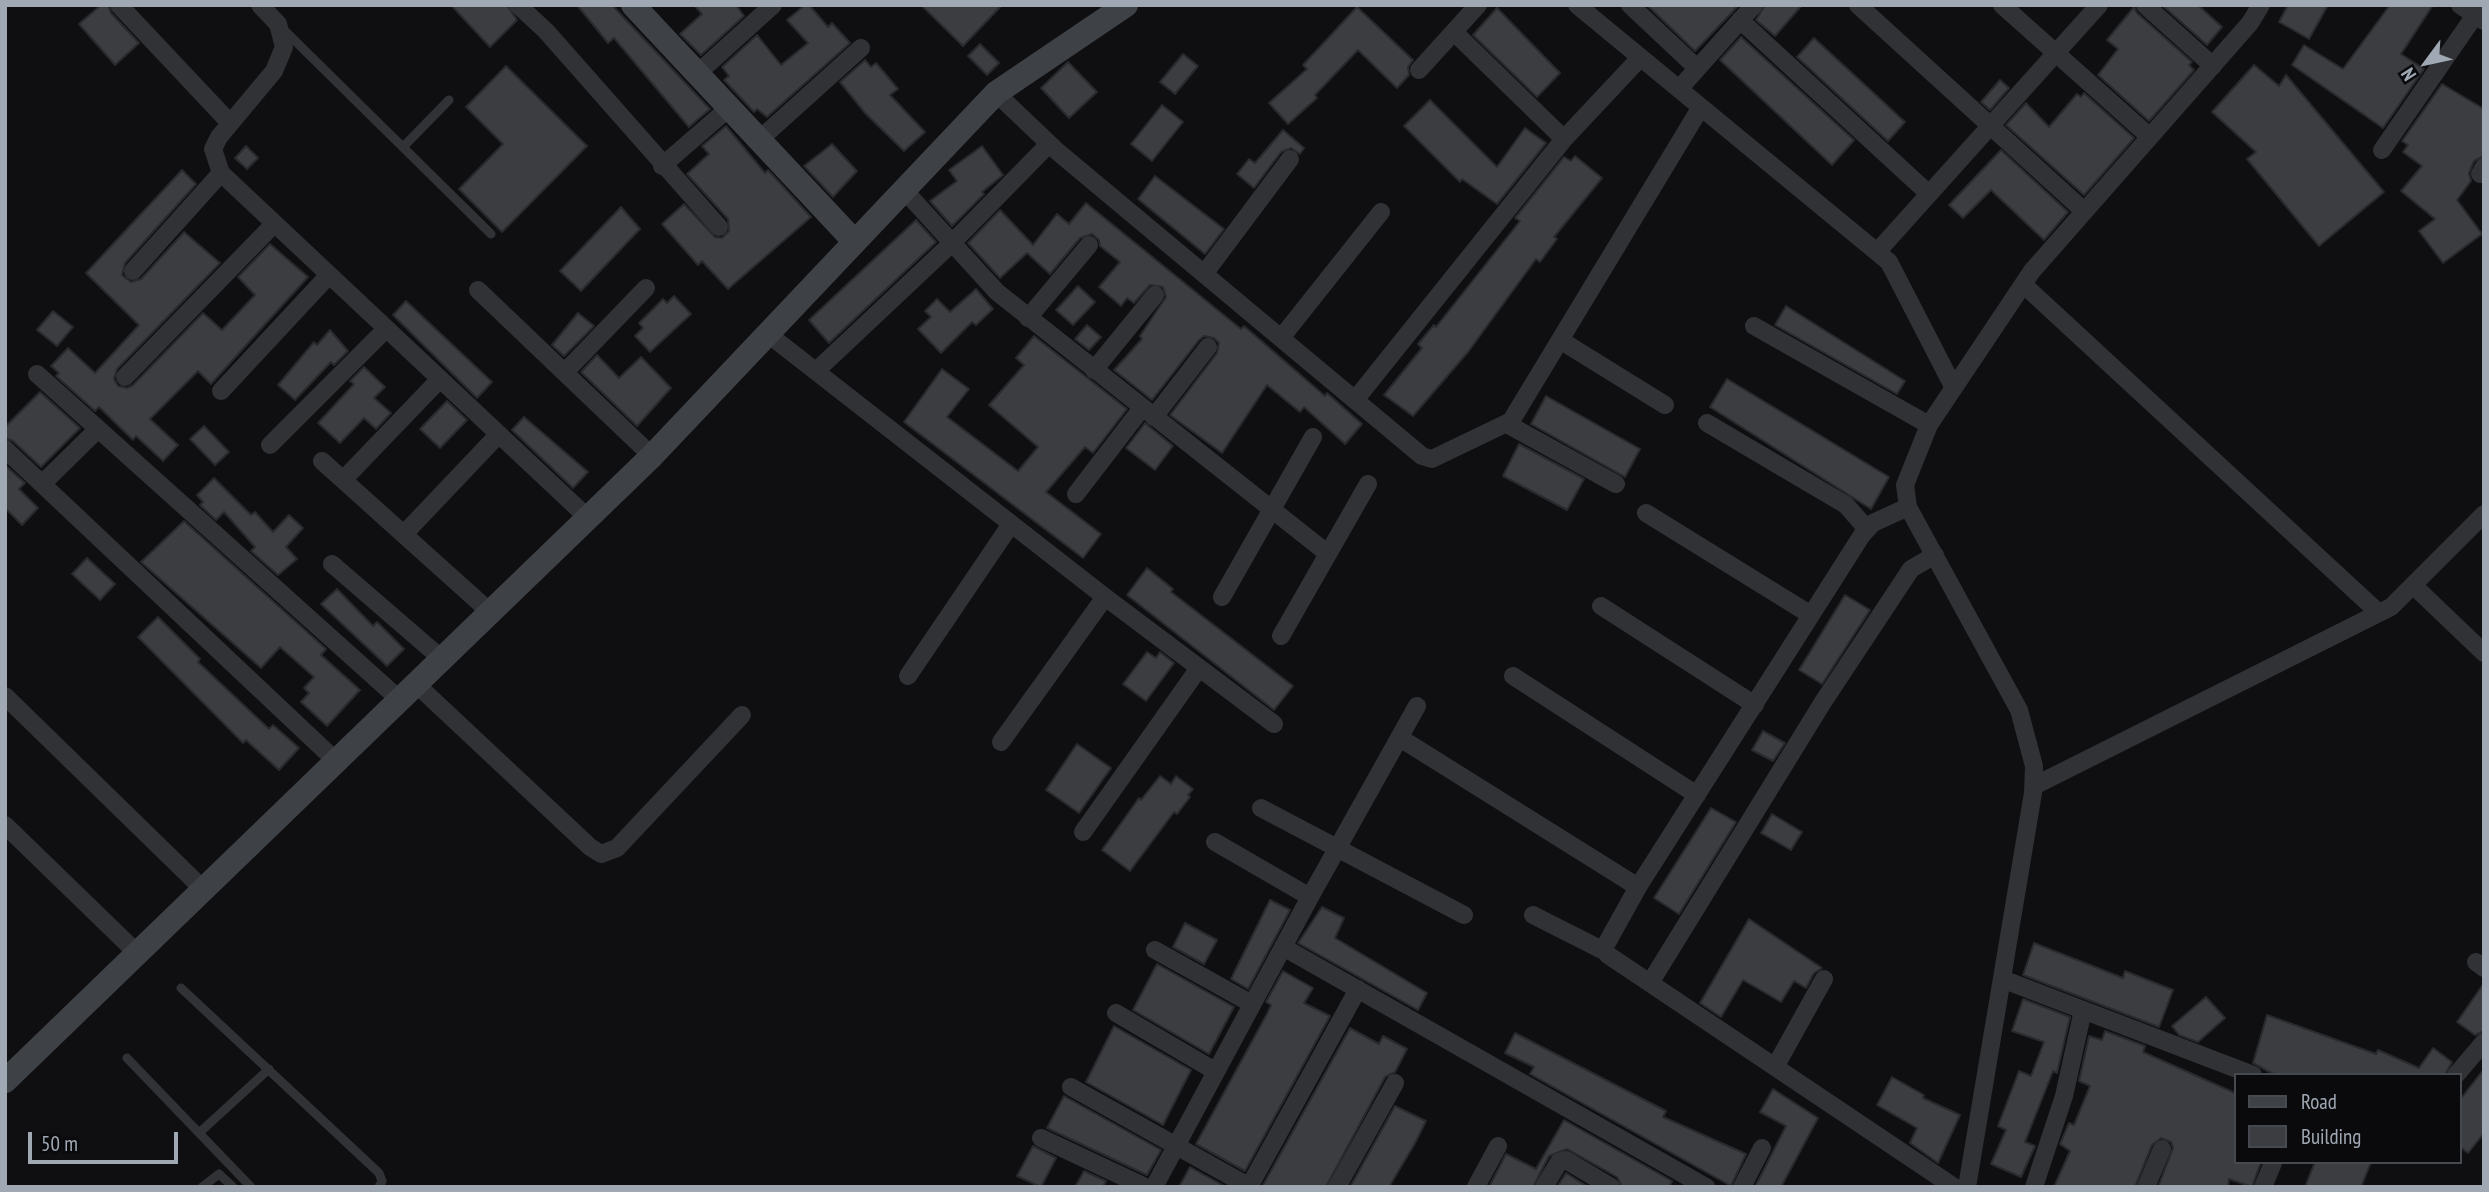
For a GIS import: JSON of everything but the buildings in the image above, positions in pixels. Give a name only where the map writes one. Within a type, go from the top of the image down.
[{"type":"street","points":[[119,5],[230,123]]},
{"type":"street","points":[[260,5],[278,24],[284,47],[280,60],[213,149],[221,173],[588,517]]},
{"type":"street","points":[[518,5],[546,32],[662,166],[719,227]]},
{"type":"street","points":[[698,73],[773,5]]},
{"type":"street","points":[[5,1081],[652,456],[996,93],[1126,5]]},
{"type":"street","points":[[1419,70],[1478,5]]},
{"type":"street","points":[[1577,5],[1893,266],[1954,388]]},
{"type":"street","points":[[1630,5],[1697,68]]},
{"type":"street","points":[[1679,89],[1754,5]]},
{"type":"street","points":[[1858,5],[2084,211]]},
{"type":"street","points":[[2002,5],[2150,137]]},
{"type":"street","points":[[1877,252],[2099,5]]},
{"type":"street","points":[[2144,5],[2213,66]]},
{"type":"street","points":[[1967,1187],[2034,786],[2032,754],[2019,710],[1908,507],[1905,485],[1930,425],[2040,261],[2213,66],[2250,23],[2261,5]]},
{"type":"street","points":[[2382,150],[2480,14],[2460,5]]},
{"type":"street","points":[[641,8],[855,242]]},
{"type":"street","points":[[1740,20],[1929,194]]},
{"type":"street","points":[[1454,32],[1564,139]]},
{"type":"street","points":[[760,139],[861,48]]},
{"type":"street","points":[[1354,400],[1564,139],[1640,58]]},
{"type":"street","points":[[996,93],[1049,144],[1427,459],[1507,425],[1701,107]]},
{"type":"street","points":[[662,166],[730,107]]},
{"type":"street","points":[[816,370],[951,244],[1049,144]]},
{"type":"street","points":[[1204,274],[1290,159]]},
{"type":"street","points":[[133,271],[221,173]]},
{"type":"street","points":[[904,190],[981,278],[1327,554]]},
{"type":"street","points":[[1281,338],[1381,212]]},
{"type":"street","points":[[125,377],[274,223]]},
{"type":"street","points":[[1028,318],[1090,246]]},
{"type":"street","points":[[221,391],[329,275]]},
{"type":"street","points":[[2024,285],[2379,613]]},
{"type":"street","points":[[565,372],[646,288]]},
{"type":"street","points":[[478,290],[652,456]]},
{"type":"street","points":[[1094,370],[1155,295]]},
{"type":"street","points":[[1754,326],[1930,425]]},
{"type":"street","points":[[270,445],[386,328]]},
{"type":"street","points":[[768,334],[1105,597],[1274,724]]},
{"type":"street","points":[[1560,340],[1665,405]]},
{"type":"street","points":[[1076,494],[1208,347]]},
{"type":"street","points":[[37,374],[98,429],[601,854],[617,848],[742,715]]},
{"type":"street","points":[[343,480],[440,379]]},
{"type":"street","points":[[1707,423],[1846,505],[1867,529]]},
{"type":"street","points":[[1507,425],[1616,484]]},
{"type":"street","points":[[42,484],[98,429]]},
{"type":"street","points":[[404,534],[499,434]]},
{"type":"street","points":[[1222,597],[1313,437]]},
{"type":"street","points":[[5,449],[336,761]]},
{"type":"street","points":[[322,461],[490,612]]},
{"type":"street","points":[[1281,636],[1368,484]]},
{"type":"street","points":[[1606,952],[1605,944],[1638,887],[1867,529],[1908,507]]},
{"type":"street","points":[[1646,513],[1811,615]]},
{"type":"street","points":[[908,676],[1011,524]]},
{"type":"street","points":[[2034,786],[2398,603],[2480,526]]},
{"type":"street","points":[[1650,983],[1823,702],[1873,626],[1912,569],[1935,555]]},
{"type":"street","points":[[332,564],[442,659]]},
{"type":"street","points":[[2414,586],[2484,653]]},
{"type":"street","points":[[1002,742],[1105,597]]},
{"type":"street","points":[[1601,606],[1755,705]]},
{"type":"street","points":[[1083,832],[1199,668]]},
{"type":"street","points":[[1513,676],[1697,795]]},
{"type":"street","points":[[5,696],[204,890]]},
{"type":"street","points":[[1154,1187],[1310,897],[1418,706]]},
{"type":"street","points":[[1400,738],[1638,887]]},
{"type":"street","points":[[1261,808],[1464,915]]},
{"type":"street","points":[[5,825],[137,953]]},
{"type":"street","points":[[1215,842],[1310,897]]},
{"type":"street","points":[[1533,915],[1606,952],[1955,1187]]},
{"type":"street","points":[[1283,947],[1706,1187]]},
{"type":"street","points":[[1155,950],[1252,1004]]},
{"type":"street","points":[[1775,1067],[1824,979]]},
{"type":"street","points":[[2002,979],[2248,1073]]},
{"type":"street","points":[[1070,1087],[1249,1186],[1358,989]]},
{"type":"street","points":[[2034,1187],[2064,1096],[2083,1010]]},
{"type":"street","points":[[1116,1013],[1215,1071]]},
{"type":"street","points":[[2458,1073],[2484,1042]]},
{"type":"street","points":[[1337,1187],[1395,1083]]},
{"type":"street","points":[[1041,1138],[1145,1187]]},
{"type":"street","points":[[1476,1187],[1498,1146]]},
{"type":"street","points":[[1742,1187],[1762,1148]]},
{"type":"street","points":[[2146,1187],[2162,1149]]},
{"type":"street","points":[[1544,1187],[1559,1162],[1566,1160],[1611,1187]]},
{"type":"street","points":[[2263,1187],[2273,1164]]},
{"type":"lane","points":[[278,24],[491,233]]},
{"type":"lane","points":[[403,147],[449,100]]},
{"type":"lane","points":[[181,988],[379,1173],[382,1181],[379,1187]]},
{"type":"lane","points":[[127,1058],[251,1187]]},
{"type":"lane","points":[[199,1133],[269,1069]]},
{"type":"lane","points":[[202,1187],[219,1174],[233,1187]]}]
